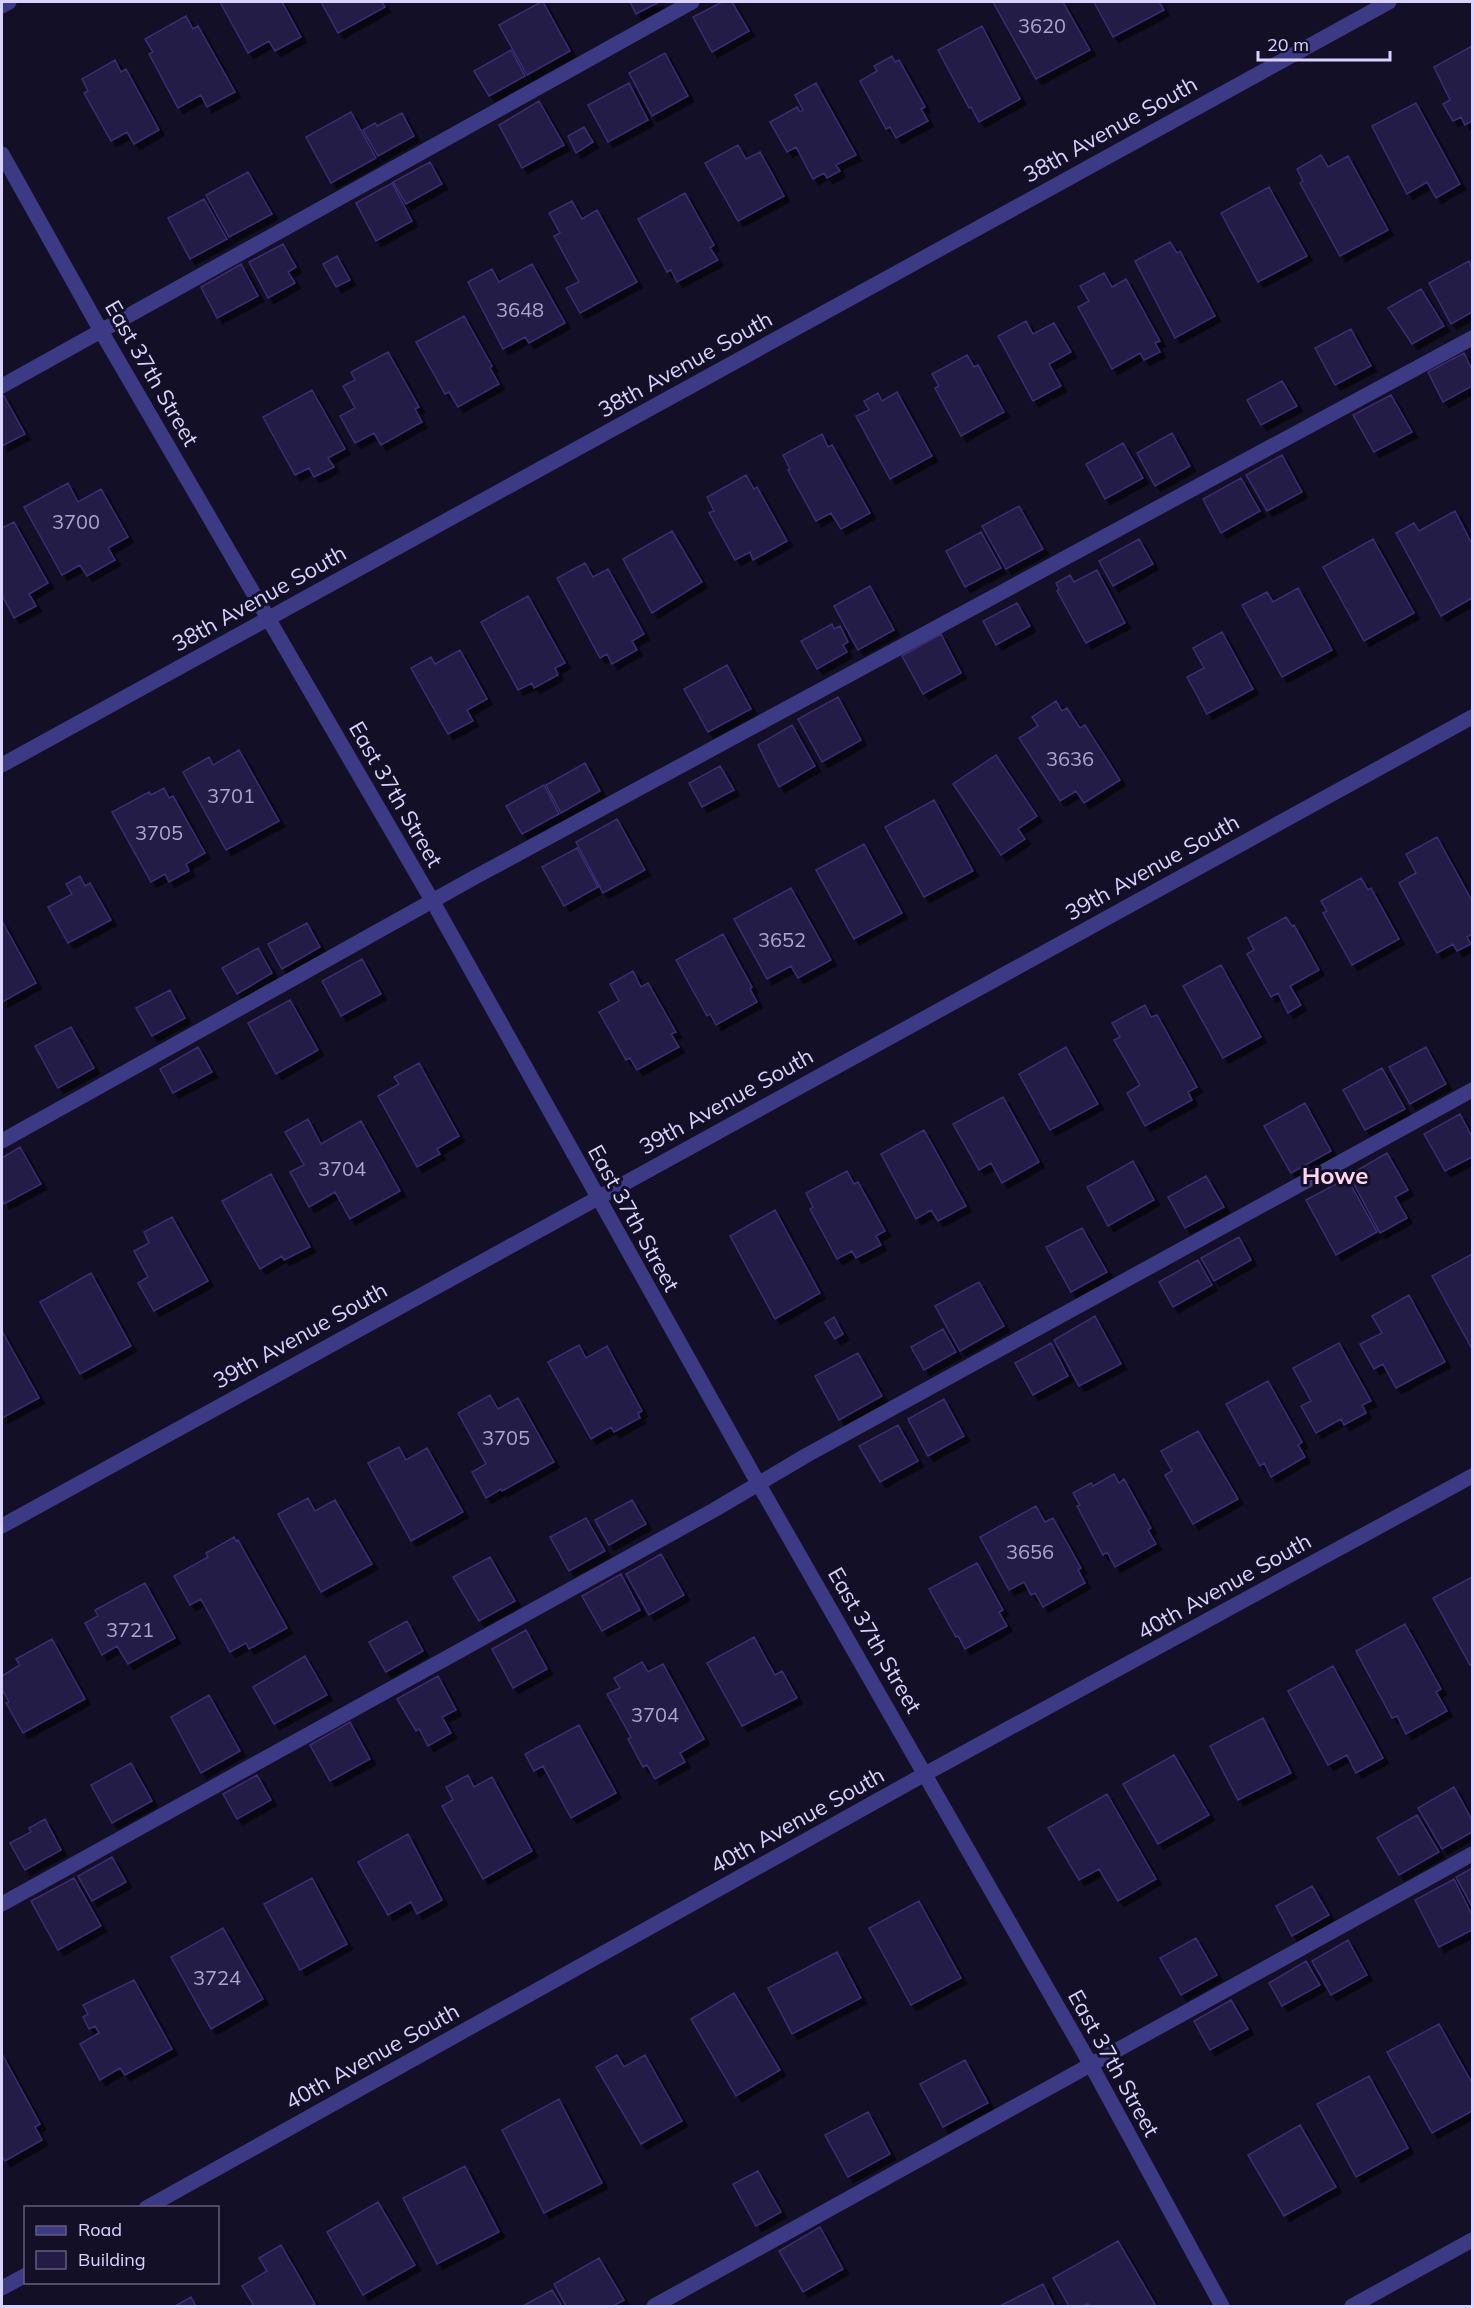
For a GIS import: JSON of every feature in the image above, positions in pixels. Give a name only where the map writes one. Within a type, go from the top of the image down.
[{"type":"street","points":[[2,6],[9,2]]},
{"type":"street","points":[[2,386],[692,2]]},
{"type":"street","name":"38th Avenue South","points":[[2,765],[1389,2]]},
{"type":"street","name":"East 37th Street","points":[[2,154],[101,331],[270,618],[433,902],[758,1484],[1091,2066],[1222,2307]]},
{"type":"street","points":[[2,1141],[433,902],[1473,338]]},
{"type":"street","name":"39th Avenue South","points":[[2,1526],[599,1198],[645,1170],[1473,717]]},
{"type":"street","points":[[2,1904],[1473,1090]]},
{"type":"street","name":"40th Avenue South","points":[[150,2206],[925,1774],[1473,1476]]},
{"type":"street","points":[[654,2307],[1473,1854]]},
{"type":"street","points":[[1352,2307],[1473,2240]]},
{"type":"street","points":[[2,2288],[24,2276]]},
{"type":"building","points":[[220,2],[282,2],[301,37],[275,51],[269,41],[248,53]]},
{"type":"building","points":[[321,2],[382,2],[385,7],[338,33]]},
{"type":"building","points":[[541,2],[570,51],[527,75],[499,25]]},
{"type":"building","points":[[630,2],[659,2],[636,14]]},
{"type":"building","points":[[722,2],[732,2],[749,31],[712,52],[693,17]]},
{"type":"building","points":[[993,2],[1063,2],[1090,50],[1036,79]]},
{"type":"building","points":[[1094,2],[1159,2],[1164,10],[1113,37]]},
{"type":"building","points":[[186,16],[193,29],[198,26],[235,92],[207,107],[201,95],[178,108],[149,54],[153,52],[145,39]]},
{"type":"building","points":[[982,26],[1020,99],[979,122],[938,50]]},
{"type":"building","points":[[1472,46],[1472,121],[1465,125],[1461,117],[1453,121],[1443,104],[1450,100],[1434,67]]},
{"type":"building","points":[[511,50],[525,76],[489,96],[474,71]]},
{"type":"building","points":[[665,53],[688,96],[652,116],[629,73]]},
{"type":"building","points":[[892,56],[895,62],[899,60],[925,107],[921,109],[928,121],[896,138],[890,127],[886,129],[860,81],[877,71],[874,66]]},
{"type":"building","points":[[115,60],[121,72],[126,69],[159,130],[134,144],[127,132],[111,141],[84,93],[88,91],[82,79]]},
{"type":"building","points":[[629,83],[648,120],[608,142],[588,105]]},
{"type":"building","points":[[816,83],[856,155],[836,165],[840,171],[827,178],[824,173],[813,179],[796,147],[787,152],[770,122],[797,107],[800,112],[803,110],[795,95]]},
{"type":"building","points":[[539,101],[564,145],[522,168],[499,125]]},
{"type":"building","points":[[1416,103],[1460,184],[1436,198],[1427,182],[1407,194],[1372,126]]},
{"type":"building","points":[[351,112],[376,158],[331,183],[306,137]]},
{"type":"building","points":[[402,113],[414,136],[378,156],[363,130],[375,123],[377,126]]},
{"type":"building","points":[[584,127],[593,142],[576,153],[568,136]]},
{"type":"building","points":[[738,145],[746,159],[760,152],[784,196],[738,221],[705,163]]},
{"type":"building","points":[[1321,155],[1328,167],[1348,156],[1388,230],[1340,256],[1300,183],[1303,181],[1297,169]]},
{"type":"building","points":[[430,162],[442,184],[406,204],[393,182]]},
{"type":"building","points":[[248,172],[272,214],[229,237],[206,195]]},
{"type":"building","points":[[392,183],[412,221],[376,241],[356,203]]},
{"type":"building","points":[[1269,187],[1307,256],[1258,282],[1221,213]]},
{"type":"building","points":[[685,193],[714,245],[710,248],[718,260],[677,282],[671,270],[667,272],[638,219]]},
{"type":"building","points":[[204,199],[227,239],[190,259],[168,218]]},
{"type":"building","points":[[572,201],[582,219],[597,210],[637,282],[580,313],[566,288],[579,282],[554,236],[560,233],[549,213]]},
{"type":"building","points":[[1170,242],[1177,253],[1180,251],[1215,316],[1175,338],[1135,261]]},
{"type":"building","points":[[283,244],[296,267],[288,272],[295,283],[268,298],[249,262]]},
{"type":"building","points":[[337,256],[350,280],[336,287],[323,264]]},
{"type":"building","points":[[1469,261],[1472,269],[1472,312],[1451,324],[1429,283]]},
{"type":"building","points":[[241,264],[258,296],[217,318],[201,287]]},
{"type":"building","points":[[532,264],[565,323],[529,343],[525,337],[503,349],[468,282],[492,269],[499,282]]},
{"type":"building","points":[[1104,273],[1112,287],[1126,279],[1160,341],[1155,343],[1160,352],[1144,360],[1140,353],[1112,369],[1078,307],[1089,301],[1080,286]]},
{"type":"building","points":[[1421,289],[1444,326],[1412,344],[1388,308]]},
{"type":"building","points":[[464,316],[492,366],[490,368],[499,384],[458,407],[449,392],[445,394],[416,342]]},
{"type":"building","points":[[1026,321],[1033,334],[1054,323],[1071,352],[1049,364],[1061,386],[1033,401],[998,336]]},
{"type":"building","points":[[1351,329],[1371,366],[1335,385],[1315,348]]},
{"type":"building","points":[[388,352],[419,407],[415,409],[422,422],[381,445],[374,433],[355,443],[340,416],[355,408],[343,386],[355,380],[351,372]]},
{"type":"building","points":[[1464,353],[1472,370],[1472,386],[1443,402],[1428,372]]},
{"type":"building","points":[[967,355],[974,367],[978,365],[1004,412],[961,436],[935,388],[939,386],[932,374]]},
{"type":"building","points":[[1282,381],[1297,406],[1261,425],[1247,400]]},
{"type":"building","points":[[312,390],[345,449],[328,458],[334,467],[314,477],[309,468],[295,475],[263,417]]},
{"type":"building","points":[[897,392],[932,456],[890,479],[856,416],[869,410],[864,401],[878,393],[882,401]]},
{"type":"building","points":[[1391,395],[1412,432],[1374,452],[1353,415]]},
{"type":"building","points":[[4,396],[25,434],[2,446],[2,397]]},
{"type":"building","points":[[1172,433],[1190,466],[1155,486],[1137,453]]},
{"type":"building","points":[[822,434],[828,447],[832,445],[870,513],[841,529],[831,513],[816,521],[788,470],[790,469],[783,455]]},
{"type":"building","points":[[1123,443],[1143,478],[1105,499],[1086,464]]},
{"type":"building","points":[[1282,455],[1302,492],[1267,511],[1246,475]]},
{"type":"building","points":[[746,475],[754,489],[757,487],[787,541],[753,560],[750,552],[735,560],[709,513],[714,511],[707,497]]},
{"type":"building","points":[[1241,478],[1260,511],[1221,533],[1203,499]]},
{"type":"building","points":[[68,483],[78,502],[101,489],[128,537],[108,548],[115,560],[87,576],[80,565],[62,575],[24,507]]},
{"type":"building","points":[[1019,506],[1043,549],[1006,569],[982,526]]},
{"type":"building","points":[[1455,511],[1472,544],[1472,598],[1441,616],[1396,533],[1414,523],[1419,531]]},
{"type":"building","points":[[14,522],[48,583],[29,594],[36,606],[14,618],[2,595],[2,528]]},
{"type":"building","points":[[672,531],[702,582],[652,613],[623,559]]},
{"type":"building","points":[[981,532],[1001,568],[965,587],[946,551]]},
{"type":"building","points":[[1139,539],[1153,564],[1113,586],[1099,561]]},
{"type":"building","points":[[1373,539],[1414,613],[1364,641],[1323,567]]},
{"type":"building","points":[[585,563],[593,577],[608,569],[644,634],[632,641],[637,650],[612,664],[607,654],[600,658],[557,578]]},
{"type":"building","points":[[1097,570],[1125,623],[1086,643],[1057,591],[1059,589],[1056,583],[1070,575],[1074,582]]},
{"type":"building","points":[[870,586],[894,630],[858,650],[834,606]]},
{"type":"building","points":[[1298,588],[1332,650],[1282,677],[1242,605],[1267,592],[1273,602]]},
{"type":"building","points":[[528,596],[565,663],[555,668],[558,675],[534,688],[532,683],[518,690],[481,622]]},
{"type":"building","points":[[1017,603],[1030,626],[996,645],[983,621]]},
{"type":"building","points":[[832,624],[834,629],[840,626],[848,642],[843,645],[847,652],[817,669],[801,641]]},
{"type":"building","points":[[1222,632],[1253,689],[1207,714],[1187,677],[1204,668],[1193,648]]},
{"type":"building","points":[[941,634],[961,673],[923,694],[902,656]]},
{"type":"building","points":[[460,650],[487,699],[467,710],[473,721],[448,734],[411,668],[431,657],[435,664]]},
{"type":"building","points":[[727,665],[751,709],[708,732],[684,689]]},
{"type":"building","points":[[838,697],[861,740],[822,762],[798,719]]},
{"type":"building","points":[[1056,701],[1062,711],[1067,708],[1080,728],[1085,725],[1120,780],[1084,803],[1076,791],[1060,801],[1019,738],[1038,726],[1032,717]]},
{"type":"building","points":[[792,725],[815,766],[779,787],[758,745]]},
{"type":"building","points":[[239,750],[279,821],[226,850],[183,772],[209,757],[213,765]]},
{"type":"building","points":[[996,755],[1037,816],[1018,829],[1025,839],[1001,855],[953,784]]},
{"type":"building","points":[[585,763],[600,791],[561,813],[546,785]]},
{"type":"building","points":[[720,766],[734,790],[702,807],[689,783]]},
{"type":"building","points":[[544,785],[559,814],[522,834],[506,806]]},
{"type":"building","points":[[164,788],[169,798],[173,796],[205,853],[186,864],[189,871],[169,882],[165,874],[151,882],[112,812],[149,792],[151,795]]},
{"type":"building","points":[[934,800],[973,871],[924,897],[885,827]]},
{"type":"building","points":[[617,819],[645,870],[603,893],[576,842]]},
{"type":"building","points":[[1437,837],[1472,901],[1472,934],[1467,937],[1471,944],[1457,951],[1453,944],[1437,953],[1399,883],[1416,873],[1406,854]]},
{"type":"building","points":[[864,844],[902,913],[854,939],[816,870]]},
{"type":"building","points":[[577,848],[598,887],[564,906],[542,867]]},
{"type":"building","points":[[80,876],[85,886],[90,883],[111,920],[68,943],[48,907],[72,894],[66,884]]},
{"type":"building","points":[[1361,878],[1368,890],[1371,888],[1399,939],[1352,965],[1323,913],[1327,911],[1321,901]]},
{"type":"building","points":[[791,888],[831,960],[798,978],[791,966],[767,979],[734,919]]},
{"type":"building","points":[[1286,917],[1292,926],[1294,925],[1319,970],[1290,986],[1301,1005],[1288,1013],[1278,993],[1271,997],[1247,954],[1254,950],[1248,938]]},
{"type":"building","points":[[2,921],[36,983],[2,1002]]},
{"type":"building","points":[[307,923],[320,947],[282,969],[268,944]]},
{"type":"building","points":[[723,934],[752,987],[750,989],[757,1002],[716,1025],[710,1014],[707,1016],[676,960]]},
{"type":"building","points":[[258,948],[272,973],[237,994],[222,968]]},
{"type":"building","points":[[362,959],[381,994],[341,1016],[322,981]]},
{"type":"building","points":[[1221,965],[1261,1037],[1223,1058],[1183,986]]},
{"type":"building","points":[[633,971],[641,987],[648,983],[676,1032],[671,1034],[679,1047],[637,1070],[630,1058],[626,1060],[599,1012],[619,1001],[610,984]]},
{"type":"building","points":[[170,990],[185,1018],[152,1036],[136,1008]]},
{"type":"building","points":[[290,1000],[318,1050],[276,1074],[248,1023]]},
{"type":"building","points":[[1145,1005],[1151,1017],[1157,1015],[1197,1087],[1188,1092],[1192,1100],[1145,1126],[1127,1093],[1140,1085],[1114,1040],[1120,1037],[1112,1023]]},
{"type":"building","points":[[71,1027],[94,1068],[58,1088],[35,1046]]},
{"type":"building","points":[[198,1047],[212,1072],[173,1093],[160,1069]]},
{"type":"building","points":[[1066,1047],[1098,1104],[1050,1130],[1019,1074]]},
{"type":"building","points":[[1426,1047],[1446,1084],[1410,1104],[1389,1067]]},
{"type":"building","points":[[419,1063],[459,1136],[437,1149],[440,1154],[417,1167],[378,1096],[399,1084],[394,1077]]},
{"type":"building","points":[[1382,1068],[1405,1109],[1365,1130],[1343,1090]]},
{"type":"building","points":[[1003,1097],[1039,1162],[1002,1183],[991,1163],[979,1170],[953,1124]]},
{"type":"building","points":[[1305,1103],[1331,1151],[1291,1173],[1264,1126]]},
{"type":"building","points":[[1460,1114],[1472,1137],[1472,1157],[1445,1171],[1424,1134]]},
{"type":"building","points":[[308,1119],[321,1144],[361,1121],[400,1191],[350,1219],[335,1192],[309,1207],[290,1172],[304,1165],[285,1132]]},
{"type":"building","points":[[924,1130],[966,1206],[938,1221],[931,1210],[916,1219],[881,1154]]},
{"type":"building","points":[[20,1147],[41,1184],[4,1204],[2,1158]]},
{"type":"building","points":[[1387,1153],[1408,1190],[1395,1197],[1407,1218],[1380,1233],[1349,1175]]},
{"type":"building","points":[[1133,1161],[1154,1200],[1108,1226],[1087,1187]]},
{"type":"building","points":[[847,1171],[854,1184],[858,1182],[885,1231],[876,1236],[881,1245],[856,1258],[852,1251],[837,1259],[810,1209],[813,1207],[806,1193]]},
{"type":"building","points":[[271,1174],[310,1247],[284,1260],[282,1256],[260,1269],[222,1201]]},
{"type":"building","points":[[1206,1176],[1224,1207],[1185,1228],[1168,1197]]},
{"type":"building","points":[[1347,1178],[1377,1232],[1336,1255],[1306,1200]]},
{"type":"building","points":[[775,1210],[820,1293],[775,1319],[730,1236]]},
{"type":"building","points":[[172,1217],[208,1281],[154,1311],[138,1283],[148,1277],[134,1251],[149,1243],[144,1232]]},
{"type":"building","points":[[1082,1228],[1107,1272],[1071,1292],[1046,1247]]},
{"type":"building","points":[[1239,1237],[1251,1260],[1214,1281],[1201,1258]]},
{"type":"building","points":[[1472,1254],[1472,1349],[1432,1276]]},
{"type":"building","points":[[1198,1260],[1212,1285],[1173,1307],[1159,1282]]},
{"type":"building","points":[[91,1273],[131,1346],[80,1374],[40,1302]]},
{"type":"building","points":[[979,1282],[1004,1326],[960,1351],[935,1306]]},
{"type":"building","points":[[1409,1295],[1445,1362],[1396,1388],[1383,1364],[1374,1369],[1360,1344],[1382,1333],[1372,1316]]},
{"type":"building","points":[[1095,1316],[1121,1364],[1079,1386],[1054,1340]]},
{"type":"building","points":[[834,1317],[843,1334],[835,1339],[825,1323]]},
{"type":"building","points":[[943,1329],[956,1352],[924,1370],[911,1347]]},
{"type":"building","points":[[2,1331],[39,1398],[2,1418]]},
{"type":"building","points":[[1051,1343],[1068,1376],[1033,1395],[1015,1363]]},
{"type":"building","points":[[1339,1343],[1371,1401],[1362,1405],[1366,1413],[1344,1425],[1341,1419],[1316,1433],[1301,1406],[1311,1401],[1293,1368]]},
{"type":"building","points":[[579,1345],[586,1358],[607,1346],[642,1411],[638,1413],[640,1418],[614,1432],[611,1427],[591,1439],[548,1362]]},
{"type":"building","points":[[858,1353],[882,1396],[839,1420],[815,1376]]},
{"type":"building","points":[[1268,1381],[1302,1442],[1298,1445],[1305,1457],[1271,1477],[1264,1463],[1260,1466],[1226,1404]]},
{"type":"building","points":[[490,1395],[498,1409],[518,1398],[554,1462],[486,1498],[472,1472],[486,1464],[458,1413]]},
{"type":"building","points":[[944,1399],[964,1436],[928,1456],[908,1419]]},
{"type":"building","points":[[898,1425],[918,1461],[880,1482],[859,1446]]},
{"type":"building","points":[[1198,1431],[1238,1499],[1193,1524],[1165,1475],[1172,1471],[1161,1451]]},
{"type":"building","points":[[399,1447],[406,1460],[427,1448],[463,1512],[411,1541],[368,1463]]},
{"type":"building","points":[[1114,1474],[1119,1483],[1124,1479],[1151,1528],[1148,1530],[1156,1544],[1115,1567],[1107,1552],[1103,1555],[1077,1506],[1080,1505],[1073,1493],[1091,1483],[1093,1486]]},
{"type":"building","points":[[308,1498],[315,1511],[335,1500],[372,1564],[321,1592],[278,1514]]},
{"type":"building","points":[[632,1500],[646,1524],[609,1545],[595,1520]]},
{"type":"building","points":[[1036,1506],[1045,1522],[1053,1518],[1081,1568],[1078,1570],[1085,1583],[1043,1607],[1035,1593],[1031,1595],[1024,1582],[1009,1590],[980,1537]]},
{"type":"building","points":[[586,1518],[605,1551],[569,1571],[550,1537]]},
{"type":"building","points":[[234,1537],[236,1541],[238,1540],[287,1628],[249,1649],[246,1643],[230,1652],[201,1599],[190,1605],[174,1576],[208,1557],[206,1553]]},
{"type":"building","points":[[661,1554],[684,1595],[649,1615],[626,1574]]},
{"type":"building","points":[[490,1557],[515,1601],[479,1621],[453,1577]]},
{"type":"building","points":[[977,1563],[1003,1610],[999,1612],[1007,1626],[965,1649],[929,1589]]},
{"type":"building","points":[[621,1574],[640,1610],[602,1631],[582,1596]]},
{"type":"building","points":[[1472,1577],[1472,1664],[1470,1665],[1433,1598]]},
{"type":"building","points":[[145,1583],[175,1638],[128,1664],[117,1646],[102,1655],[85,1623],[98,1616],[95,1610]]},
{"type":"building","points":[[407,1621],[423,1651],[386,1672],[369,1642]]},
{"type":"building","points":[[1405,1624],[1441,1689],[1436,1692],[1447,1711],[1406,1734],[1397,1716],[1392,1718],[1356,1651]]},
{"type":"building","points":[[526,1630],[547,1669],[513,1688],[492,1649]]},
{"type":"building","points":[[754,1637],[775,1675],[782,1671],[797,1698],[742,1726],[707,1663]]},
{"type":"building","points":[[52,1639],[85,1699],[23,1733],[6,1703],[9,1702],[2,1689],[2,1676],[20,1665],[16,1659]]},
{"type":"building","points":[[305,1656],[327,1695],[274,1724],[253,1687]]},
{"type":"building","points":[[642,1662],[648,1672],[663,1664],[704,1739],[680,1753],[685,1762],[655,1779],[647,1765],[643,1767],[628,1739],[631,1737],[607,1694],[620,1688],[614,1678]]},
{"type":"building","points":[[1333,1666],[1383,1758],[1356,1773],[1347,1755],[1328,1765],[1288,1691]]},
{"type":"building","points":[[438,1676],[456,1710],[442,1717],[451,1733],[428,1746],[419,1729],[416,1731],[397,1699]]},
{"type":"building","points":[[209,1695],[240,1751],[201,1773],[171,1717]]},
{"type":"building","points":[[1263,1718],[1291,1773],[1238,1800],[1210,1746]]},
{"type":"building","points":[[350,1722],[370,1759],[330,1781],[310,1745]]},
{"type":"building","points":[[579,1725],[616,1793],[571,1818],[543,1766],[534,1771],[525,1754]]},
{"type":"building","points":[[1174,1755],[1209,1815],[1158,1844],[1123,1784]]},
{"type":"building","points":[[131,1763],[152,1801],[112,1823],[91,1785]]},
{"type":"building","points":[[257,1775],[271,1800],[237,1819],[223,1794]]},
{"type":"building","points":[[468,1775],[474,1787],[492,1777],[532,1851],[483,1879],[442,1806],[453,1800],[446,1787]]},
{"type":"building","points":[[1454,1787],[1472,1820],[1472,1832],[1442,1849],[1418,1808]]},
{"type":"building","points":[[1107,1794],[1156,1879],[1118,1901],[1099,1869],[1079,1880],[1048,1828]]},
{"type":"building","points":[[1417,1815],[1439,1852],[1399,1875],[1377,1838]]},
{"type":"building","points":[[45,1819],[61,1850],[25,1870],[10,1843],[31,1832],[29,1828]]},
{"type":"building","points":[[408,1834],[442,1900],[417,1914],[411,1902],[388,1915],[358,1862]]},
{"type":"building","points":[[112,1857],[126,1882],[92,1901],[78,1876]]},
{"type":"building","points":[[1472,1868],[1472,1907],[1456,1877]]},
{"type":"building","points":[[74,1878],[101,1926],[58,1950],[31,1901]]},
{"type":"building","points":[[312,1878],[347,1944],[300,1970],[264,1904]]},
{"type":"building","points":[[1454,1879],[1472,1915],[1472,1930],[1439,1947],[1415,1900]]},
{"type":"building","points":[[1312,1886],[1329,1915],[1292,1936],[1276,1906]]},
{"type":"building","points":[[919,1901],[961,1978],[911,2005],[869,1928]]},
{"type":"building","points":[[223,1928],[263,1999],[211,2029],[171,1957]]},
{"type":"building","points":[[1196,1938],[1217,1975],[1181,1995],[1160,1958]]},
{"type":"building","points":[[1348,1940],[1367,1975],[1331,1995],[1312,1961]]},
{"type":"building","points":[[837,1952],[861,1998],[792,2034],[768,1988]]},
{"type":"building","points":[[1306,1961],[1320,1985],[1282,2006],[1269,1983]]},
{"type":"building","points":[[134,1980],[172,2049],[125,2075],[120,2068],[100,2080],[80,2044],[99,2033],[95,2026],[89,2029],[83,2017],[88,2014],[83,2005]]},
{"type":"building","points":[[734,1993],[780,2070],[736,2096],[691,2019]]},
{"type":"building","points":[[1231,2000],[1248,2029],[1210,2050],[1194,2021]]},
{"type":"building","points":[[1439,2024],[1472,2083],[1472,2111],[1432,2133],[1387,2052]]},
{"type":"building","points":[[2,2054],[40,2124],[35,2127],[42,2140],[5,2161],[2,2156]]},
{"type":"building","points":[[617,2055],[624,2067],[645,2055],[682,2121],[641,2144],[596,2067]]},
{"type":"building","points":[[965,2060],[988,2103],[943,2127],[920,2084]]},
{"type":"building","points":[[1369,2076],[1408,2148],[1356,2177],[1317,2104]]},
{"type":"building","points":[[559,2099],[602,2183],[544,2213],[502,2130]]},
{"type":"building","points":[[868,2112],[890,2154],[848,2177],[825,2135]]},
{"type":"building","points":[[1300,2125],[1336,2187],[1284,2216],[1248,2155]]},
{"type":"building","points":[[465,2166],[499,2232],[437,2264],[403,2198]]},
{"type":"building","points":[[758,2171],[781,2212],[756,2226],[733,2184]]},
{"type":"building","points":[[378,2202],[415,2265],[363,2295],[327,2232]]},
{"type":"building","points":[[820,2227],[843,2269],[803,2292],[779,2251]]},
{"type":"building","points":[[1118,2241],[1156,2306],[1090,2306],[1088,2304],[1069,2306],[1053,2278]]},
{"type":"building","points":[[281,2245],[315,2304],[311,2306],[254,2306],[242,2286],[267,2271],[259,2258]]},
{"type":"building","points":[[599,2258],[624,2300],[613,2306],[566,2306],[554,2284]]},
{"type":"building","points":[[1043,2284],[1054,2306],[1000,2306]]},
{"type":"building","points":[[552,2290],[562,2306],[523,2306]]},
{"type":"building","points":[[191,2297],[196,2306],[175,2306]]},
{"type":"district","name":"Howe","points":[[1335,1176]]}]
